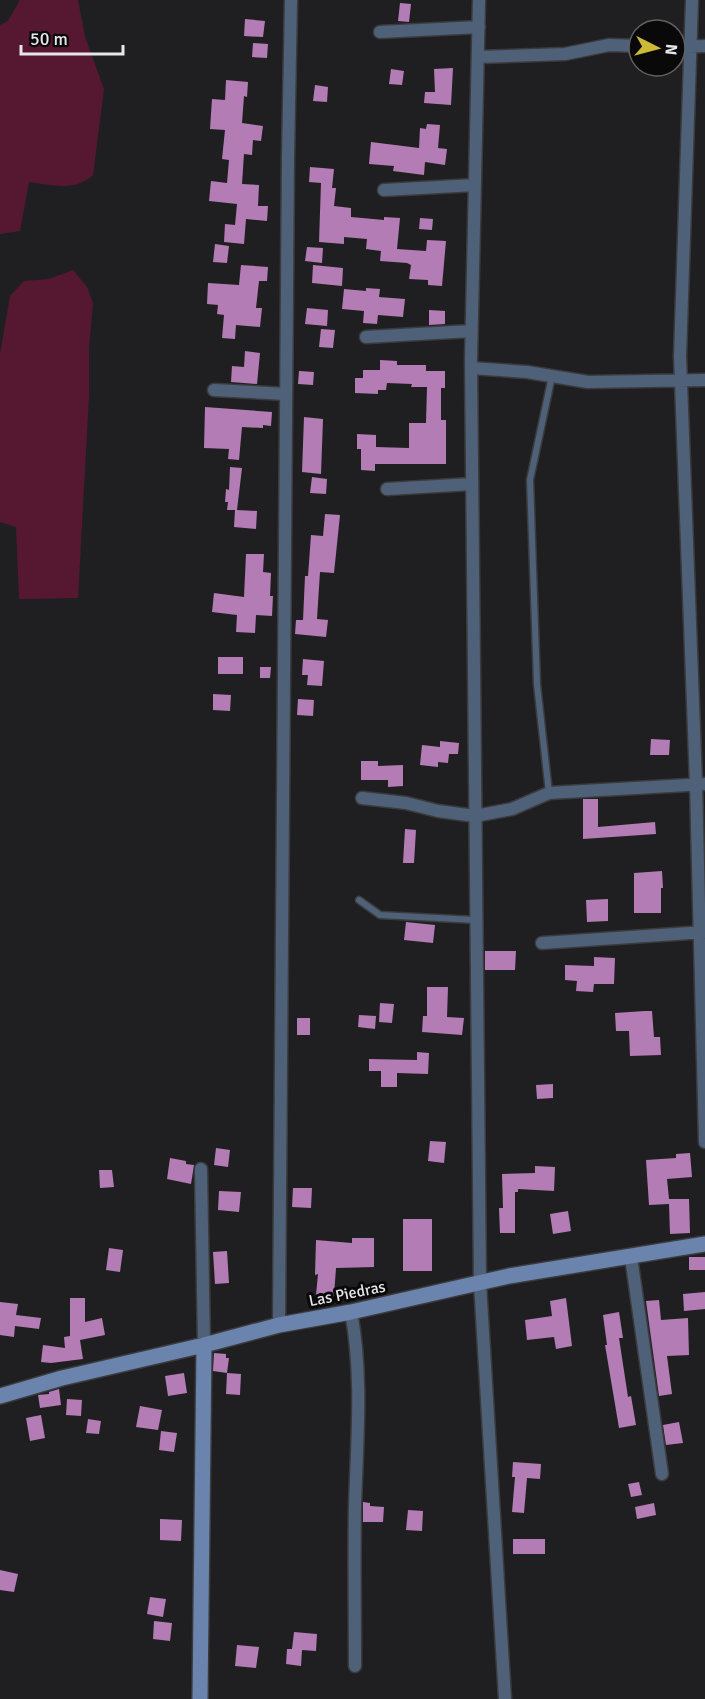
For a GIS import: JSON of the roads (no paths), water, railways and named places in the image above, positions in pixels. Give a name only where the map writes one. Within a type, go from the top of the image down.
[{"type":"street","points":[[279,1325],[291,0]]},
{"type":"street","points":[[480,0],[471,331],[480,1283],[505,1699]]},
{"type":"street","points":[[692,0],[681,381],[701,784],[705,1142]]},
{"type":"street","points":[[380,32],[479,27]]},
{"type":"street","points":[[478,57],[565,54],[609,45],[627,46]]},
{"type":"street","points":[[687,47],[705,46]]},
{"type":"street","points":[[384,190],[475,185]]},
{"type":"street","points":[[366,337],[471,331]]},
{"type":"street","points":[[471,368],[527,372],[588,382],[705,380]]},
{"type":"street","points":[[214,390],[286,394]]},
{"type":"street","points":[[387,489],[472,484]]},
{"type":"street","points":[[362,798],[406,803],[438,811],[475,816],[512,809],[549,793],[701,784]]},
{"type":"street","points":[[542,943],[702,933]]},
{"type":"street","points":[[200,1699],[204,1345],[201,1169]]},
{"type":"street","name":"Las Piedras","points":[[0,1396],[62,1378],[279,1325],[351,1312],[509,1276],[705,1244]]},
{"type":"street","points":[[631,1257],[662,1474]]},
{"type":"street","points":[[351,1312],[357,1355],[358,1424],[355,1519],[355,1666]]},
{"type":"lane","points":[[549,793],[537,684],[530,480],[552,376]]},
{"type":"lane","points":[[359,900],[380,915],[476,920]]}]
